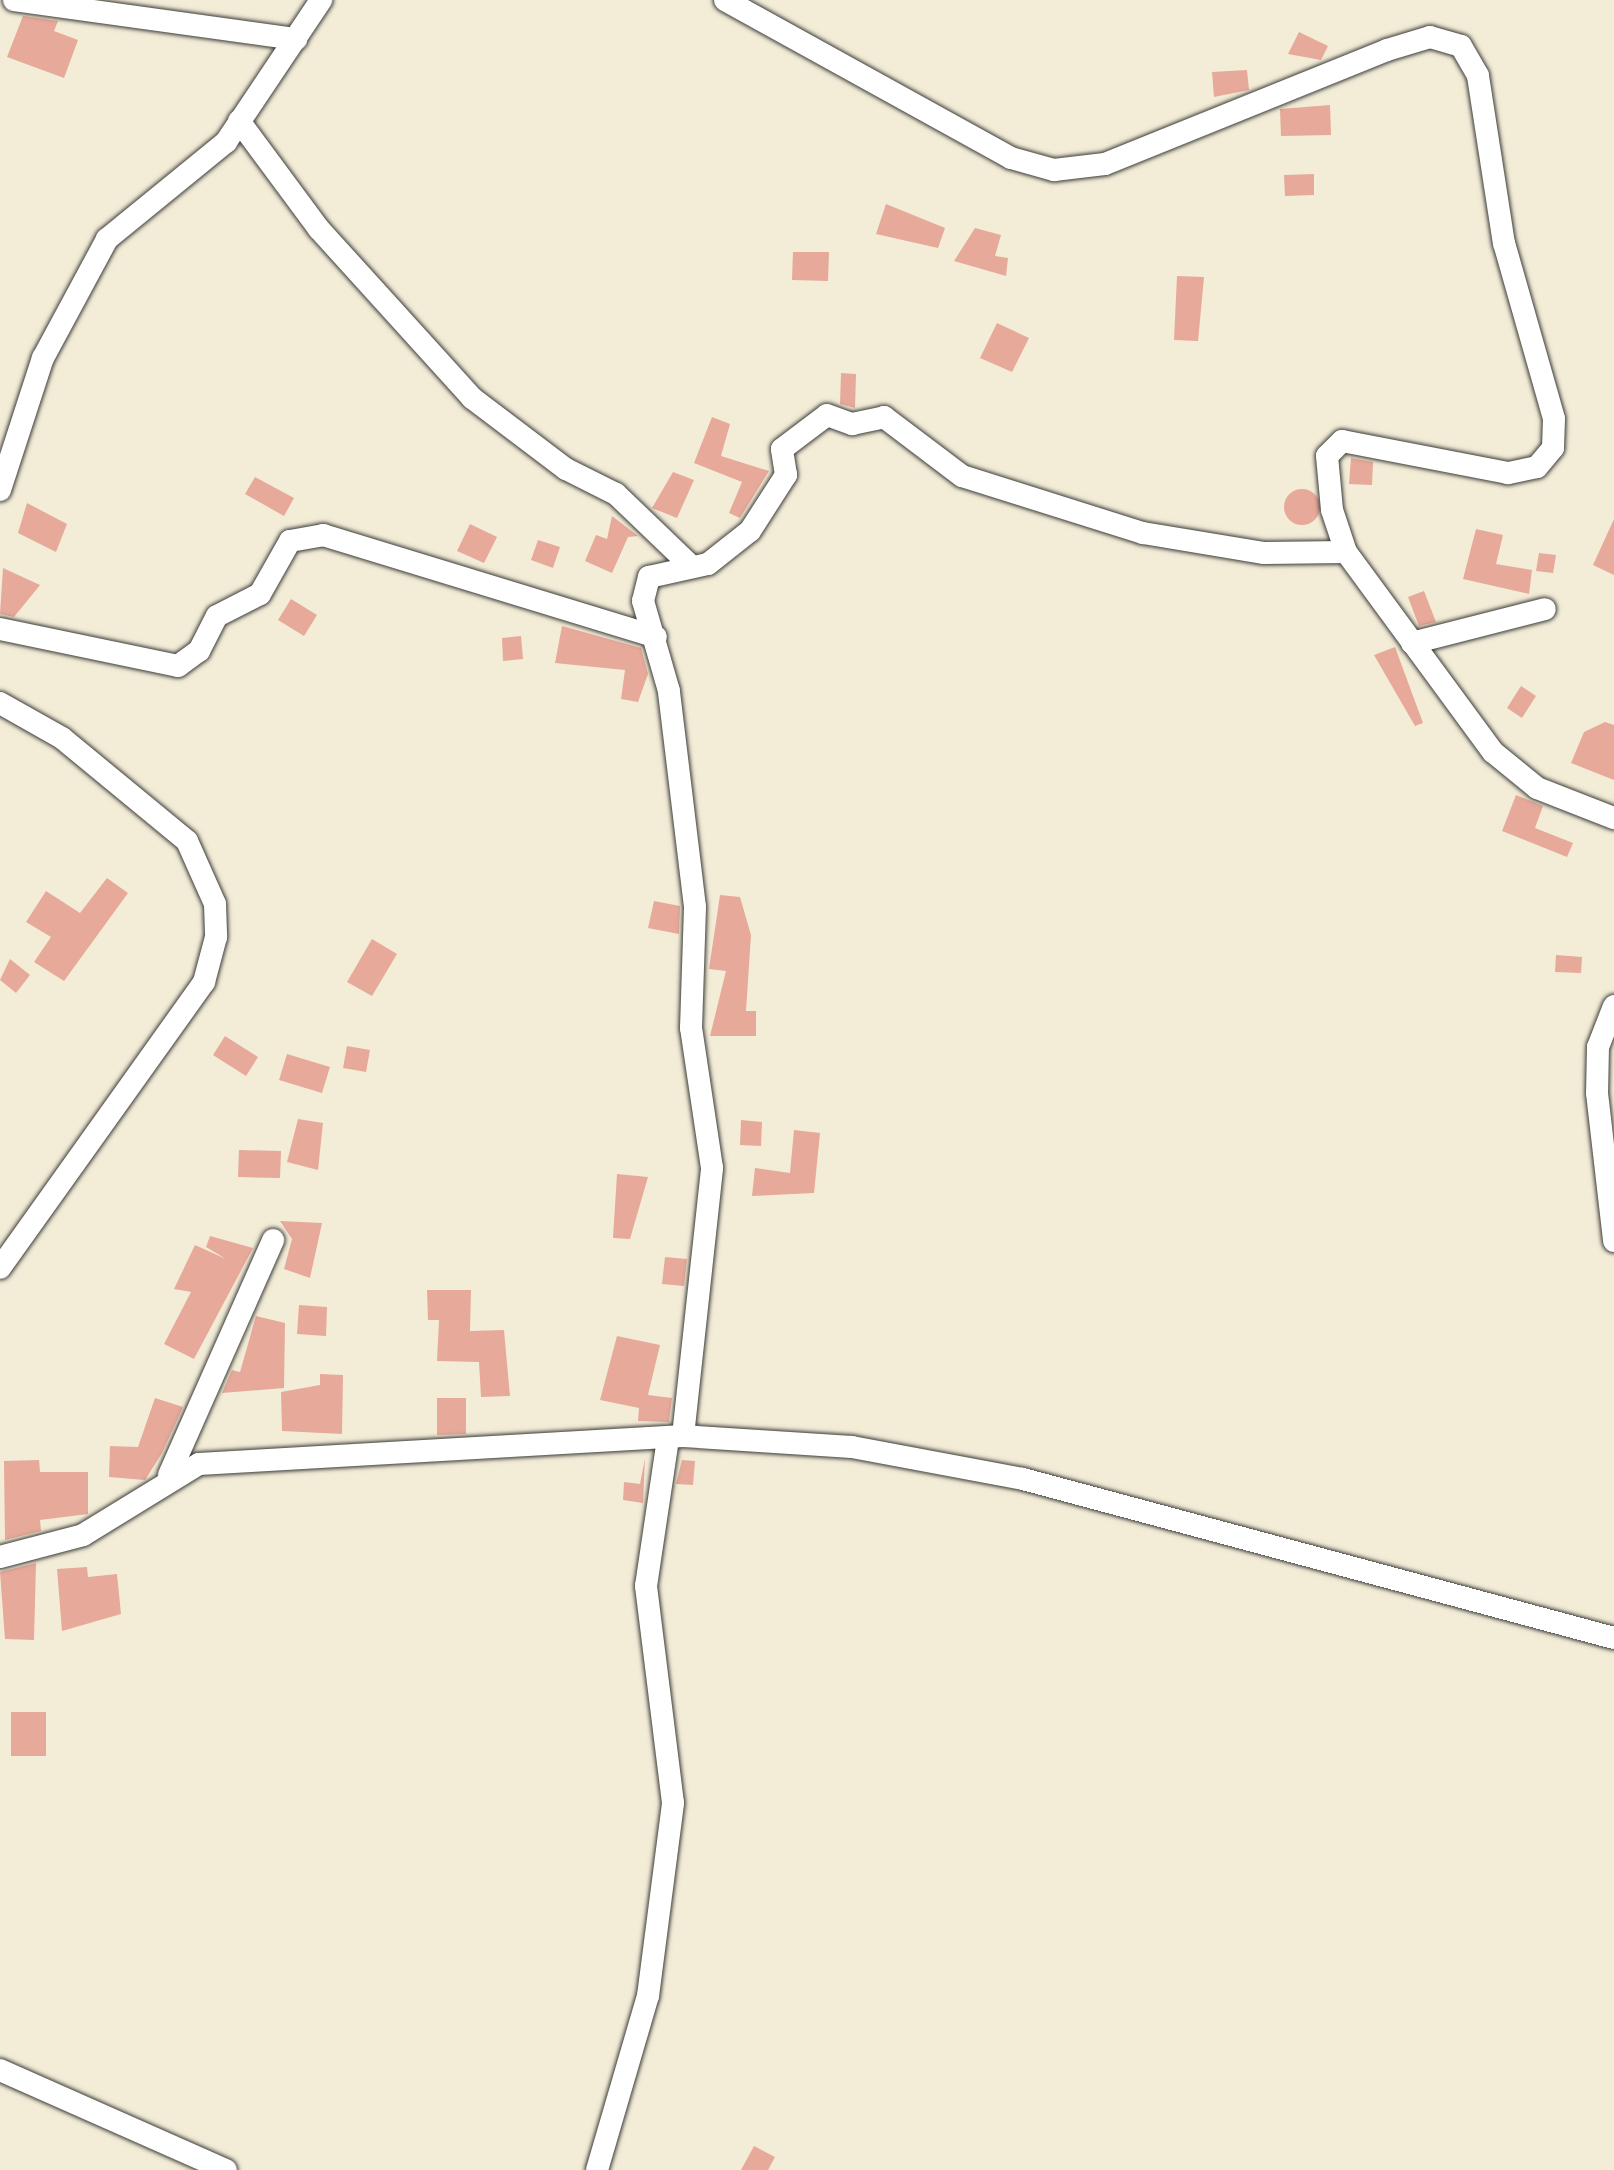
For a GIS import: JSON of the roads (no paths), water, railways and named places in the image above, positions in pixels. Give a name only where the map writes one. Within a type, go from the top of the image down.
[{"type":"street","points":[[14,0],[296,39]]},
{"type":"street","points":[[0,490],[43,358],[107,239],[164,186],[208,160],[321,0]]},
{"type":"street","points":[[725,0],[1011,158],[1054,170],[1105,164],[1387,50],[1430,37],[1461,46],[1478,76],[1504,242],[1555,442],[1536,467],[1508,474],[1336,442],[1327,475],[1346,552],[1457,711],[1524,780],[1614,818]]},
{"type":"street","points":[[239,121],[320,229],[472,398],[538,451],[616,494],[691,566]]},
{"type":"street","points":[[597,2170],[648,1996],[673,1803],[646,1586],[676,1437],[712,1168],[691,1028],[695,907],[656,637],[643,601],[649,577],[691,566],[750,532],[786,475],[782,450],[827,415],[852,424],[884,417],[962,476],[1143,533],[1264,554],[1346,552]]},
{"type":"street","points":[[0,629],[178,666],[199,651],[217,616],[260,594],[290,541],[323,534],[656,637]]},
{"type":"street","points":[[1412,644],[1545,608]]},
{"type":"street","points":[[0,703],[62,738],[187,841],[215,904],[216,938],[204,982],[0,1268]]},
{"type":"street","points":[[1614,1006],[1601,1031],[1597,1093],[1614,1241]]},
{"type":"street","points":[[169,1475],[273,1240]]},
{"type":"street","points":[[0,1556],[83,1535],[169,1475],[199,1464],[676,1437],[852,1447],[1024,1478],[1614,1638]]},
{"type":"street","points":[[0,2070],[226,2170]]}]
